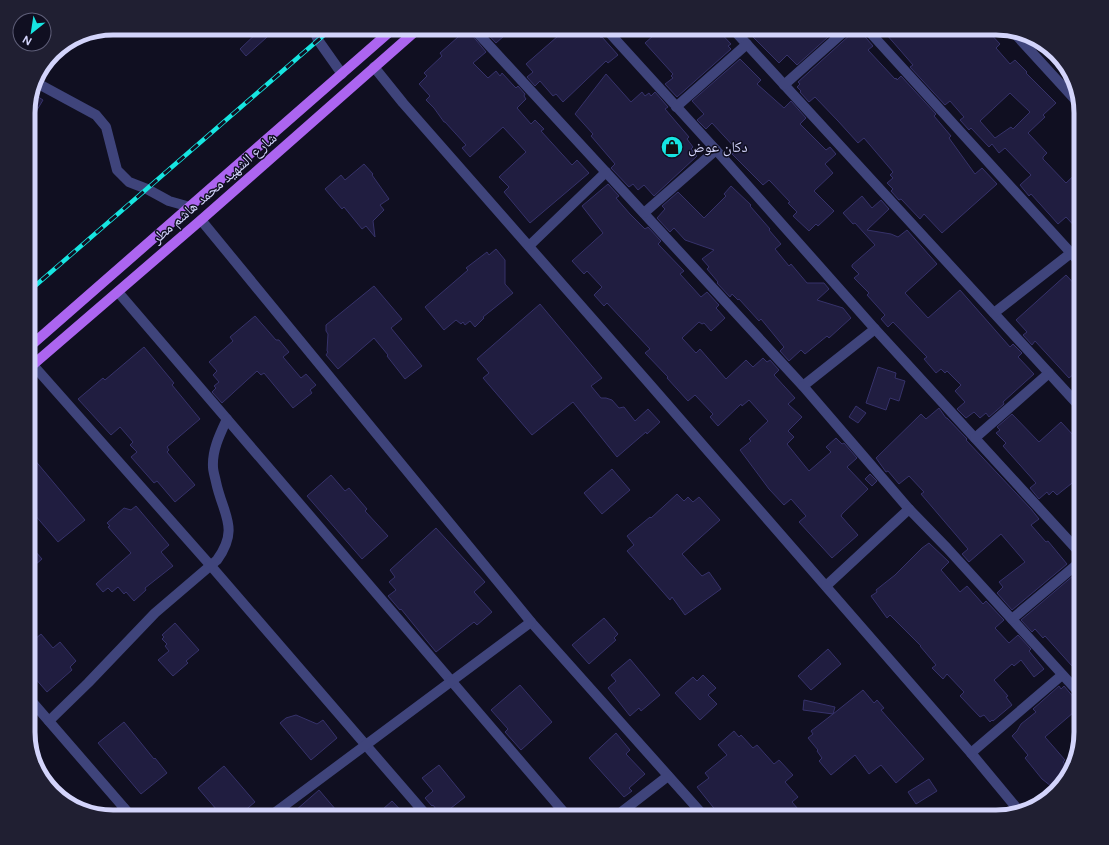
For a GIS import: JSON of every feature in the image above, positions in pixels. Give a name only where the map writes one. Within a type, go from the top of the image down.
[{"type":"main road","name":"شارع الشهيد محمد هاشم مطر","points":[[35,342],[386,35]]},
{"type":"main road","name":"شارع الشهيد محمد هاشم مطر","points":[[35,363],[201,220],[411,35]]},
{"type":"street","points":[[316,35],[342,74]]},
{"type":"street","points":[[480,35],[803,386],[909,509],[947,548],[1074,688]]},
{"type":"street","points":[[611,35],[875,329],[1074,546]]},
{"type":"street","points":[[739,35],[1074,401]]},
{"type":"street","points":[[784,85],[840,35]]},
{"type":"street","points":[[872,35],[1074,256]]},
{"type":"street","points":[[1020,39],[1073,97]]},
{"type":"street","points":[[676,107],[747,44]]},
{"type":"street","points":[[374,67],[403,103],[826,586],[1016,808]]},
{"type":"street","points":[[40,85],[96,116],[106,127],[117,170],[129,182],[147,188],[169,201],[190,207]]},
{"type":"street","points":[[644,213],[716,150]]},
{"type":"street","points":[[529,246],[606,172]]},
{"type":"street","points":[[201,220],[531,622],[699,810]]},
{"type":"street","points":[[994,314],[1071,253]]},
{"type":"street","points":[[118,292],[562,810]]},
{"type":"street","points":[[803,386],[875,329]]},
{"type":"street","points":[[35,372],[211,566],[422,810]]},
{"type":"street","points":[[975,438],[1049,374]]},
{"type":"street","points":[[49,721],[88,683],[155,613],[211,566],[225,550],[229,536],[229,526],[217,488],[213,467],[214,451],[227,419]]},
{"type":"street","points":[[826,586],[909,509]]},
{"type":"street","points":[[1012,619],[1074,567]]},
{"type":"street","points":[[277,810],[531,622]]},
{"type":"street","points":[[971,753],[1062,675]]},
{"type":"street","points":[[35,704],[124,808]]},
{"type":"street","points":[[624,810],[668,776]]},
{"type":"building","points":[[255,35],[269,35],[246,56],[240,49]]},
{"type":"building","points":[[460,35],[472,35],[486,52],[473,63],[488,78],[496,71],[500,76],[502,73],[516,88],[518,86],[525,94],[524,96],[526,99],[517,108],[531,124],[535,120],[544,129],[541,131],[572,165],[577,160],[589,173],[530,223],[504,192],[509,187],[499,177],[526,152],[503,127],[470,157],[462,148],[466,145],[426,100],[430,96],[419,84],[427,76],[424,73],[442,56],[440,53]]},
{"type":"building","points":[[489,35],[505,35],[496,43]]},
{"type":"building","points":[[557,35],[598,35],[601,38],[602,37],[618,55],[608,63],[606,61],[563,102],[556,94],[553,96],[540,81],[535,86],[527,77],[533,72],[526,64],[558,36]]},
{"type":"building","points":[[654,35],[723,35],[731,44],[728,46],[731,49],[677,97],[665,84],[673,78],[671,76],[673,74],[645,43]]},
{"type":"building","points":[[751,35],[830,35],[797,65],[787,55],[779,63]]},
{"type":"building","points":[[850,35],[864,35],[873,46],[868,50],[895,79],[896,78],[897,80],[901,76],[936,114],[934,116],[951,136],[949,138],[975,174],[982,168],[997,184],[942,233],[924,214],[920,219],[891,191],[893,189],[887,183],[893,178],[890,175],[893,172],[864,138],[858,143],[815,97],[809,102],[797,87],[800,84],[798,82]]},
{"type":"building","points":[[887,35],[992,35],[1000,44],[996,48],[1010,64],[1015,60],[1056,103],[1043,115],[1045,117],[1028,133],[1047,153],[1043,159],[1066,183],[1074,176],[1074,226],[1066,217],[1058,224],[1031,194],[1029,196],[1020,185],[1031,175],[1005,148],[999,153],[992,144],[989,147],[971,128],[969,130],[960,120],[964,117],[950,101],[945,105],[910,67],[913,65]],"holes":[[[1010,93],[1030,112],[1013,129],[1011,127],[995,138],[980,121]]]},
{"type":"building","points":[[740,59],[761,80],[757,84],[784,108],[791,101],[806,118],[800,124],[826,150],[830,147],[836,154],[825,164],[833,173],[814,191],[834,211],[818,226],[816,224],[809,231],[793,216],[797,212],[788,203],[790,202],[769,180],[763,185],[732,154],[737,150],[712,123],[706,129],[697,120],[704,114],[692,101]]},
{"type":"building","points":[[606,74],[631,102],[642,92],[645,96],[649,93],[651,96],[655,92],[668,107],[665,109],[689,137],[687,139],[693,147],[691,149],[697,156],[654,196],[644,185],[638,190],[633,184],[629,187],[611,168],[615,164],[591,136],[593,134],[575,114]]},
{"type":"building","points":[[36,96],[43,100],[35,113]]},
{"type":"building","points":[[364,164],[373,174],[372,175],[389,199],[380,205],[384,210],[373,221],[375,237],[366,226],[362,229],[344,207],[342,209],[325,189],[341,175],[345,180]]},
{"type":"building","points":[[608,184],[619,196],[616,198],[630,214],[645,229],[648,227],[661,241],[658,244],[684,271],[680,274],[701,297],[707,292],[719,305],[716,308],[725,318],[711,331],[704,323],[702,324],[699,322],[682,338],[696,353],[700,349],[726,379],[746,360],[753,367],[763,358],[767,362],[770,360],[779,370],[774,375],[795,398],[788,404],[802,417],[788,431],[794,437],[787,444],[809,471],[831,452],[826,447],[836,438],[842,444],[844,443],[857,458],[847,467],[868,489],[841,516],[858,535],[832,558],[799,522],[806,516],[791,499],[784,505],[769,489],[740,450],[751,441],[749,439],[768,421],[749,400],[742,406],[741,404],[718,426],[710,417],[713,414],[695,395],[688,401],[667,378],[668,377],[645,353],[650,349],[607,303],[604,306],[594,295],[602,287],[587,271],[584,274],[572,261],[603,233],[582,206]]},
{"type":"building","points":[[731,186],[751,205],[750,206],[781,244],[775,249],[789,266],[791,264],[807,283],[824,283],[829,289],[817,300],[843,308],[851,318],[829,338],[827,336],[805,354],[801,350],[789,361],[780,351],[784,347],[761,319],[759,321],[739,299],[738,300],[732,294],[730,297],[707,269],[709,267],[702,259],[714,250],[685,240],[674,228],[670,232],[657,218],[665,209],[662,206],[678,192],[704,218],[726,196],[724,194]]},
{"type":"building","points":[[862,196],[872,208],[881,200],[889,209],[867,230],[891,234],[898,237],[907,230],[937,264],[905,293],[928,318],[960,290],[1010,347],[1013,344],[1022,353],[1018,357],[1034,374],[989,417],[986,413],[980,418],[974,412],[966,418],[957,409],[965,402],[955,391],[961,385],[947,371],[945,373],[941,369],[936,373],[924,359],[927,357],[893,322],[888,327],[881,319],[885,315],[867,295],[869,293],[854,278],[859,274],[852,267],[852,265],[875,245],[855,223],[853,224],[843,213]]},
{"type":"building","points":[[496,249],[505,260],[505,284],[513,293],[483,317],[484,318],[475,327],[470,321],[465,325],[463,322],[461,324],[456,320],[444,330],[425,307],[468,270],[466,268],[487,252],[489,255]]},
{"type":"building","points":[[1066,275],[1074,284],[1074,374],[1069,378],[1035,341],[1032,345],[1023,335],[1027,332],[1016,320]]},
{"type":"building","points":[[374,286],[402,319],[391,328],[422,366],[405,379],[374,338],[338,369],[326,355],[328,352],[328,334],[326,331],[326,325]]},
{"type":"building","points":[[540,304],[602,378],[591,386],[601,398],[612,400],[619,408],[624,407],[635,421],[648,409],[660,422],[617,457],[573,402],[532,435],[483,378],[489,373],[477,359]]},
{"type":"building","points":[[255,316],[276,340],[279,340],[289,352],[283,357],[301,378],[306,374],[316,385],[310,390],[312,393],[293,408],[264,373],[261,375],[257,371],[222,403],[212,392],[216,388],[214,386],[219,382],[213,375],[217,371],[209,362],[233,341],[230,337]]},
{"type":"building","points":[[144,347],[174,383],[172,385],[200,419],[167,447],[169,450],[167,452],[195,485],[175,502],[157,481],[154,483],[131,457],[137,452],[130,445],[133,442],[120,427],[111,435],[78,399],[103,378],[105,380]]},
{"type":"building","points":[[878,367],[896,373],[895,378],[905,381],[899,401],[890,398],[886,410],[866,403]]},
{"type":"building","points":[[856,406],[866,413],[858,423],[849,417]]},
{"type":"building","points":[[939,408],[946,418],[967,439],[966,440],[1031,509],[1039,519],[1031,525],[1046,542],[1048,541],[1067,564],[1012,610],[997,593],[1003,587],[999,582],[1025,562],[1001,534],[969,562],[962,554],[968,549],[921,494],[924,492],[909,476],[899,484],[888,471],[886,472],[876,458],[921,414],[926,419]]},
{"type":"building","points":[[1012,414],[1039,442],[1061,422],[1074,436],[1074,482],[1057,495],[1053,491],[1049,495],[1047,492],[1039,499],[1030,488],[1036,483],[1003,446],[1006,443],[996,433],[1000,430],[997,427]]},
{"type":"building","points":[[35,460],[85,520],[58,542],[35,515]]},
{"type":"building","points":[[612,469],[630,490],[602,514],[584,493]]},
{"type":"building","points":[[870,474],[877,481],[872,486],[865,479]]},
{"type":"building","points":[[331,475],[345,491],[349,488],[367,509],[365,511],[388,536],[362,559],[307,496]]},
{"type":"building","points":[[677,494],[684,501],[688,497],[693,502],[699,497],[720,520],[682,554],[702,576],[709,572],[721,589],[685,615],[672,597],[670,600],[627,551],[634,545],[627,536],[650,517],[651,518]]},
{"type":"building","points":[[136,506],[169,545],[161,552],[173,566],[145,588],[146,590],[134,601],[126,592],[124,594],[118,587],[112,592],[108,588],[103,592],[96,584],[131,553],[108,527],[110,526],[107,523],[124,508],[131,510]]},
{"type":"building","points":[[436,528],[485,582],[474,592],[492,612],[477,625],[474,622],[436,652],[401,609],[400,610],[388,596],[396,590],[389,582],[395,577],[390,570]]},
{"type":"building","points":[[929,543],[949,562],[941,570],[960,592],[967,586],[983,604],[986,601],[1004,620],[995,628],[1009,643],[1018,635],[1031,649],[1029,651],[1044,669],[1034,677],[1021,660],[1014,666],[1012,664],[994,680],[1008,696],[1006,697],[1012,705],[993,721],[992,720],[990,722],[984,715],[980,717],[960,696],[964,692],[947,674],[943,679],[932,668],[936,665],[921,646],[890,615],[887,618],[871,596]]},
{"type":"building","points":[[35,551],[42,559],[35,565]]},
{"type":"building","points":[[1074,575],[1074,668],[1045,636],[1043,638],[1035,629],[1032,632],[1021,620]]},
{"type":"building","points":[[604,618],[618,634],[614,638],[616,640],[589,664],[572,645]]},
{"type":"building","points":[[175,623],[199,650],[186,661],[188,663],[173,676],[158,660],[169,651],[165,646],[167,644],[162,639],[164,637],[162,635]]},
{"type":"building","points":[[41,634],[53,648],[60,642],[76,661],[70,667],[72,670],[47,692],[35,678],[35,639]]},
{"type":"building","points":[[828,649],[841,664],[811,690],[798,676]]},
{"type":"building","points":[[630,659],[660,695],[641,711],[639,708],[630,716],[608,688],[616,681],[611,675]]},
{"type":"building","points":[[703,675],[716,688],[708,695],[717,704],[700,720],[675,693],[693,677],[697,681]]},
{"type":"building","points":[[520,685],[552,722],[521,750],[505,732],[508,729],[491,710]]},
{"type":"building","points":[[1059,686],[1061,689],[1064,686],[1074,698],[1074,712],[1045,737],[1065,760],[1063,762],[1067,765],[1058,780],[1052,786],[1042,779],[1025,758],[1028,755],[1012,736],[1021,724],[1036,712],[1033,709]]},
{"type":"building","points":[[863,690],[874,703],[877,700],[884,708],[881,710],[924,759],[896,783],[881,765],[869,774],[855,755],[831,775],[819,761],[822,758],[817,751],[818,750],[808,738],[813,734],[811,731]]},
{"type":"building","points":[[804,700],[835,707],[833,714],[803,710]]},
{"type":"building","points":[[296,715],[317,724],[323,720],[337,738],[311,760],[280,723],[286,718]]},
{"type":"building","points":[[124,722],[167,773],[141,794],[98,743]]},
{"type":"building","points":[[734,731],[739,737],[741,735],[753,748],[757,745],[774,764],[779,760],[793,775],[785,782],[798,797],[792,802],[798,809],[715,810],[697,787],[709,778],[705,773],[727,755],[718,745]]},
{"type":"building","points":[[616,733],[630,750],[626,754],[645,774],[629,788],[632,791],[624,797],[589,758]]},
{"type":"building","points":[[439,765],[465,797],[449,810],[437,810],[425,798],[433,791],[422,778]]},
{"type":"building","points":[[224,766],[255,802],[245,810],[217,810],[198,788]]},
{"type":"building","points":[[929,779],[937,791],[916,804],[908,792]]},
{"type":"building","points":[[319,790],[336,810],[296,810]]},
{"type":"building","points":[[392,801],[400,810],[382,810]]},
{"type":"railway","points":[[35,286],[324,35]]},
{"type":"place","name":"دكان عوض","points":[[672,147]]}]
